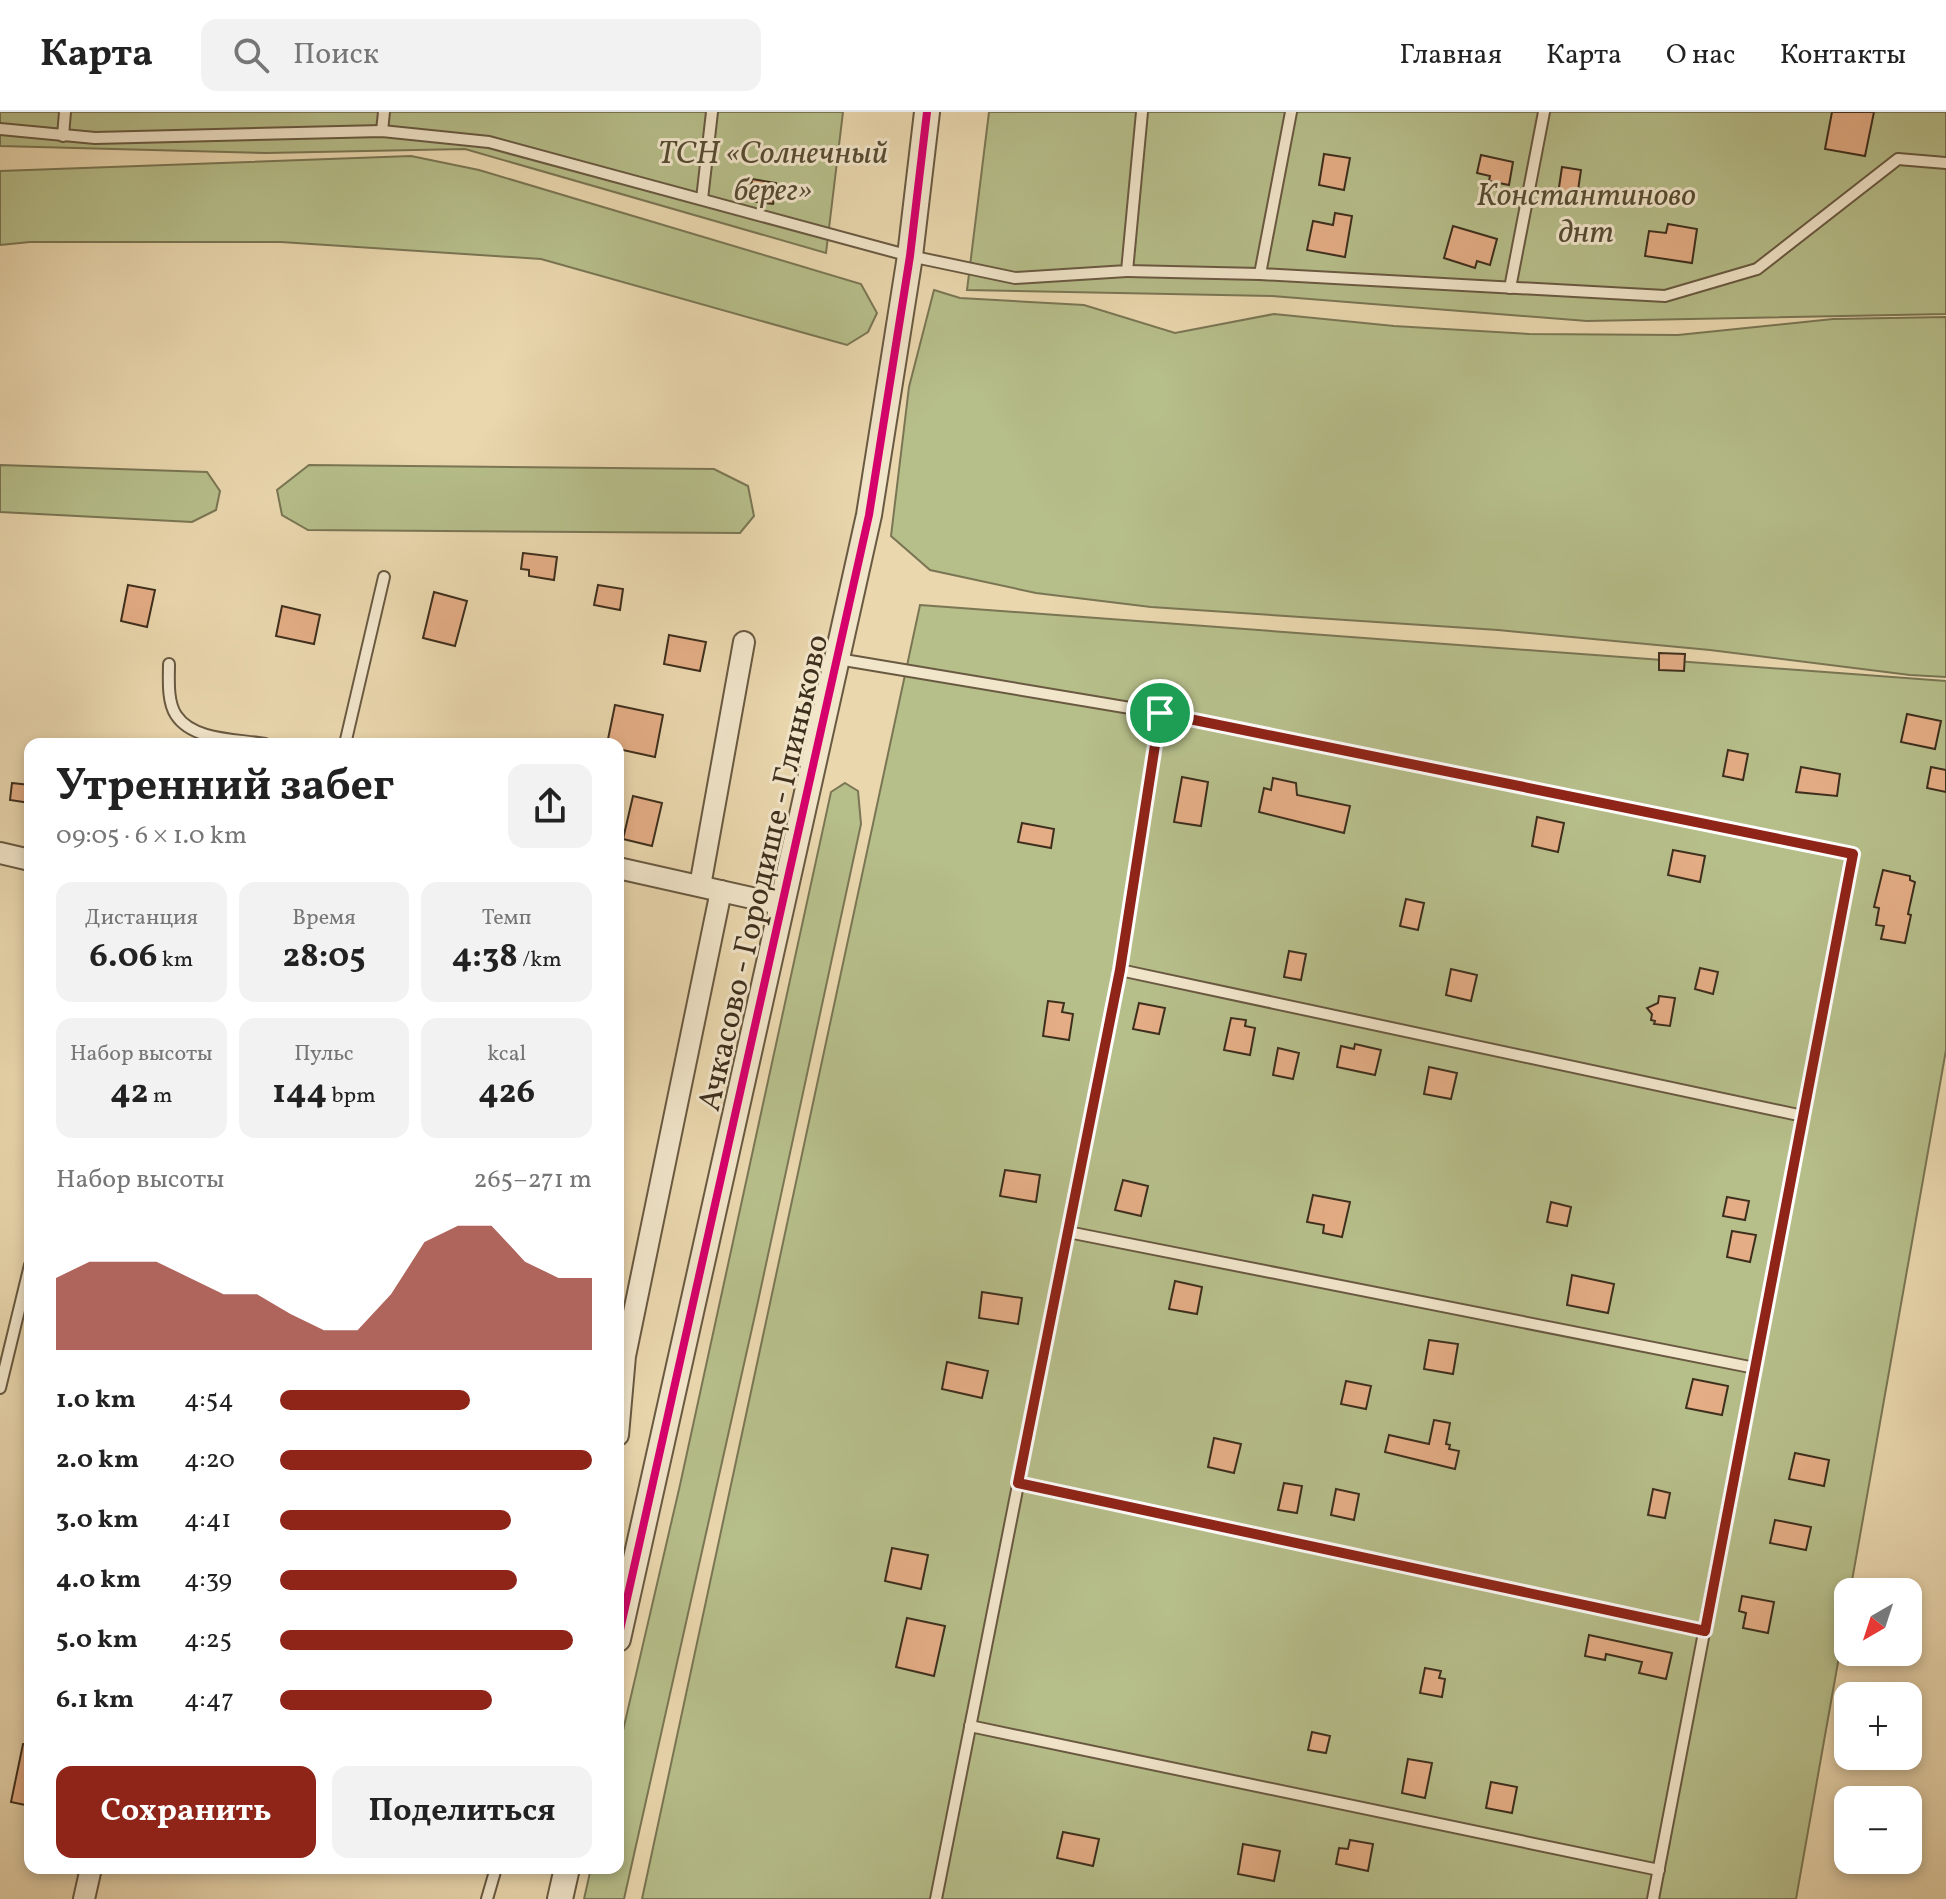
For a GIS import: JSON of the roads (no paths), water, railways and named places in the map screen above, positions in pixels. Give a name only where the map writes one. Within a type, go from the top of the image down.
[{"type":"street","name":"Ачкасово - Городище - Глиньково","points":[[624,1612],[869,515],[910,256],[927,112]]},
{"type":"street","points":[[700,886],[744,642]]},
{"type":"street","points":[[0,853],[24,859]]},
{"type":"street","points":[[624,869],[783,905]]},
{"type":"street","points":[[624,1367],[721,891]]},
{"type":"street","points":[[84,1899],[90,1874]]},
{"type":"street","points":[[560,1899],[566,1874]]},
{"type":"lane","points":[[63,136],[65,112]]},
{"type":"lane","points":[[382,131],[384,112]]},
{"type":"lane","points":[[702,199],[712,112]]},
{"type":"lane","points":[[1127,271],[1142,112]]},
{"type":"lane","points":[[1260,274],[1291,112]]},
{"type":"lane","points":[[1510,288],[1544,112]]},
{"type":"lane","points":[[0,129],[95,138],[382,131],[489,142],[910,256],[1015,278],[1127,271],[1260,274],[1665,296],[1757,269],[1898,159],[1946,163]]},
{"type":"lane","points":[[346,738],[384,577]]},
{"type":"lane","points":[[838,659],[1160,713],[1853,854],[1653,1899]]},
{"type":"lane","points":[[169,664],[169,692],[175,714],[194,732],[230,738]]},
{"type":"lane","points":[[936,1899],[1120,970],[1160,713]]},
{"type":"lane","points":[[1120,970],[1803,1116]]},
{"type":"lane","points":[[1068,1232],[1755,1368]]},
{"type":"lane","points":[[0,1388],[24,1290]]},
{"type":"lane","points":[[1018,1483],[1705,1631]]},
{"type":"lane","points":[[970,1726],[1659,1870]]},
{"type":"lane","points":[[487,1899],[494,1874]]},
{"type":"park label","name":"ТСН «Солнечный берег»","points":[[773,174]]},
{"type":"park label","name":"Константиново днт","points":[[1586,216]]}]
